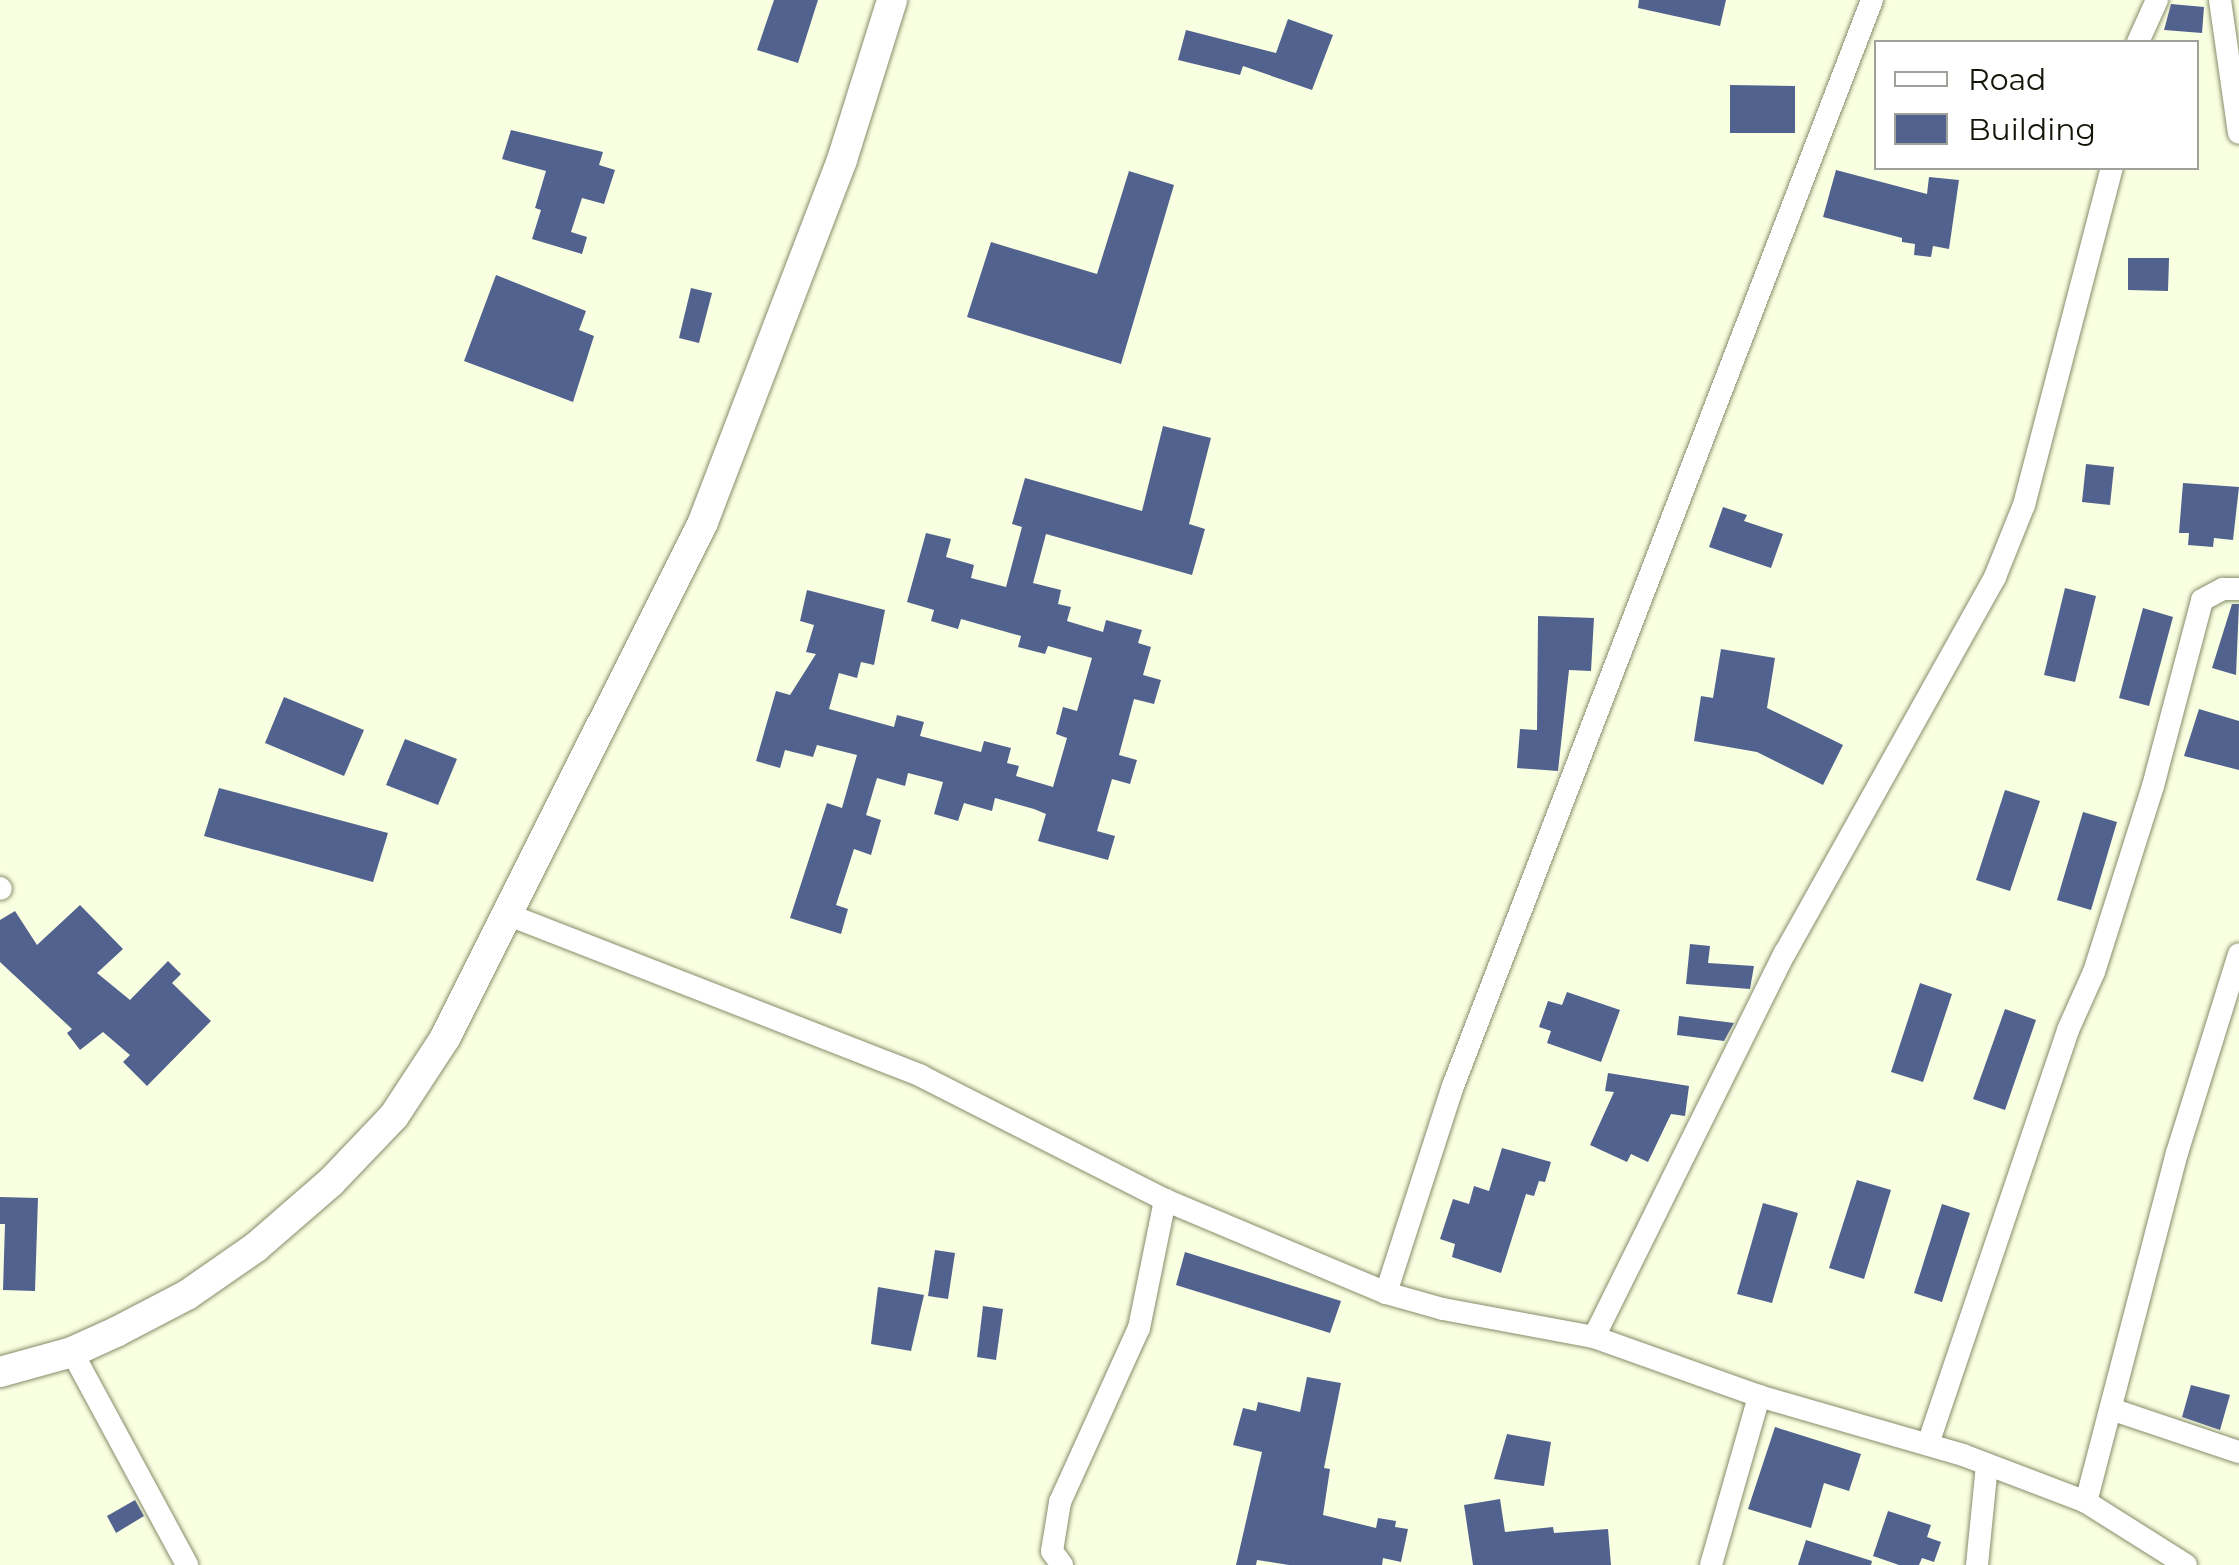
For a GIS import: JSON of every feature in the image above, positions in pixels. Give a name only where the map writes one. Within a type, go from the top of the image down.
[{"type":"street","points":[[0,1372],[72,1352],[187,1295],[256,1247],[331,1182],[394,1116],[445,1038],[670,596],[710,505],[842,160],[892,0]]},
{"type":"street","points":[[1386,1293],[1453,1086],[1872,0]]},
{"type":"street","points":[[2139,40],[2157,0]]},
{"type":"street","points":[[2220,0],[2239,133]]},
{"type":"street","points":[[1594,1337],[1784,952],[1995,578],[2024,504],[2111,170]]},
{"type":"street","points":[[1928,1444],[2068,1030],[2094,972],[2153,786],[2202,600],[2224,589],[2239,589]]},
{"type":"street","points":[[509,915],[921,1076],[1165,1200],[1386,1293],[1443,1309],[1594,1337],[1760,1396],[1987,1464],[2086,1502],[2186,1565]]},
{"type":"street","points":[[2086,1502],[2177,1153],[2239,954]]},
{"type":"street","points":[[1062,1565],[1052,1551],[1060,1502],[1139,1328],[1165,1200]]},
{"type":"street","points":[[72,1352],[187,1565]]},
{"type":"street","points":[[1711,1565],[1760,1396]]},
{"type":"street","points":[[2111,1409],[2239,1452]]},
{"type":"street","points":[[1977,1565],[1987,1464]]},
{"type":"building","points":[[774,0],[818,0],[798,63],[757,50]]},
{"type":"building","points":[[1639,0],[1726,0],[1720,26],[1638,8]]},
{"type":"building","points":[[2171,4],[2204,7],[2202,33],[2164,30]]},
{"type":"building","points":[[1288,19],[1333,35],[1312,90],[1243,66],[1240,75],[1178,60],[1186,30],[1276,53]]},
{"type":"building","points":[[1730,85],[1795,86],[1795,133],[1730,133]]},
{"type":"building","points":[[511,130],[603,152],[599,165],[615,170],[604,204],[582,198],[571,232],[587,237],[582,254],[532,239],[541,210],[535,208],[546,171],[502,159]]},
{"type":"building","points":[[1836,170],[1927,194],[1929,177],[1959,180],[1949,249],[1933,246],[1931,257],[1914,255],[1915,244],[1902,242],[1902,238],[1823,217]]},
{"type":"building","points":[[1129,171],[1174,185],[1121,364],[967,317],[991,242],[1097,274]]},
{"type":"building","points":[[2128,258],[2169,258],[2168,291],[2128,290]]},
{"type":"building","points":[[496,275],[586,311],[579,330],[594,336],[573,402],[464,361]]},
{"type":"building","points":[[691,288],[712,293],[699,343],[679,338]]},
{"type":"building","points":[[1163,426],[1211,438],[1189,524],[1205,529],[1192,575],[1046,534],[1033,583],[1061,590],[1058,604],[1071,607],[1067,621],[1103,632],[1106,620],[1142,630],[1138,643],[1151,647],[1143,675],[1161,680],[1154,704],[1134,699],[1119,755],[1137,760],[1130,784],[1112,779],[1097,831],[1115,836],[1108,860],[1038,841],[1046,814],[1034,809],[995,798],[992,811],[964,803],[958,821],[934,814],[943,782],[908,773],[905,786],[877,778],[866,815],[881,820],[871,855],[854,849],[836,905],[848,909],[841,934],[790,918],[827,803],[842,808],[857,755],[817,745],[813,757],[785,750],[780,768],[756,761],[776,691],[790,695],[816,654],[806,652],[814,625],[800,621],[807,590],[885,610],[874,665],[861,662],[857,678],[839,673],[829,709],[894,727],[897,715],[924,722],[920,736],[981,752],[984,741],[1011,748],[1007,763],[1019,766],[1016,776],[1053,787],[1067,738],[1056,734],[1063,707],[1077,711],[1092,658],[1048,646],[1045,654],[1018,647],[1021,636],[961,619],[958,629],[931,621],[934,610],[907,602],[926,533],[951,539],[946,557],[974,565],[971,578],[1006,587],[1022,527],[1012,524],[1025,478],[1142,511]]},
{"type":"building","points":[[2086,464],[2114,467],[2110,505],[2082,502]]},
{"type":"building","points":[[2183,483],[2239,487],[2233,540],[2214,538],[2213,547],[2188,545],[2189,533],[2179,533]]},
{"type":"building","points":[[1723,507],[1747,515],[1744,521],[1783,534],[1771,568],[1709,547]]},
{"type":"building","points":[[2065,588],[2096,596],[2075,682],[2044,675]]},
{"type":"building","points":[[2232,604],[2239,604],[2236,675],[2212,668]]},
{"type":"building","points":[[2143,608],[2173,617],[2149,706],[2119,698]]},
{"type":"building","points":[[1538,616],[1594,618],[1591,671],[1569,670],[1558,771],[1517,768],[1520,729],[1537,730]]},
{"type":"building","points":[[1721,649],[1775,658],[1767,708],[1843,745],[1823,785],[1757,752],[1694,741],[1701,696],[1713,698]]},
{"type":"building","points":[[284,697],[364,730],[344,776],[265,743]]},
{"type":"building","points":[[2199,709],[2239,721],[2239,770],[2184,756]]},
{"type":"building","points":[[405,739],[457,759],[438,805],[386,785]]},
{"type":"building","points":[[219,788],[388,833],[373,882],[204,836]]},
{"type":"building","points":[[2005,790],[2040,801],[2010,891],[1976,880]]},
{"type":"building","points":[[2083,812],[2117,822],[2091,910],[2057,900]]},
{"type":"building","points":[[80,905],[123,949],[97,973],[130,1000],[168,961],[181,974],[172,983],[211,1021],[147,1086],[123,1062],[130,1055],[103,1032],[80,1050],[67,1033],[72,1029],[0,962],[0,920],[15,911],[37,945]]},
{"type":"building","points":[[1690,944],[1710,946],[1708,963],[1754,966],[1750,989],[1686,984]]},
{"type":"building","points":[[1920,983],[1952,994],[1923,1082],[1891,1072]]},
{"type":"building","points":[[1567,992],[1620,1010],[1601,1062],[1547,1043],[1551,1031],[1539,1027],[1548,1001],[1562,1005]]},
{"type":"building","points":[[2005,1009],[2036,1020],[2005,1110],[1973,1099]]},
{"type":"building","points":[[1679,1016],[1734,1023],[1724,1041],[1677,1035]]},
{"type":"building","points":[[1608,1073],[1689,1086],[1685,1116],[1671,1114],[1648,1162],[1631,1154],[1627,1162],[1590,1145],[1614,1092],[1605,1091]]},
{"type":"building","points":[[1502,1148],[1551,1162],[1545,1182],[1539,1181],[1534,1196],[1526,1194],[1501,1273],[1452,1257],[1455,1244],[1440,1239],[1453,1199],[1469,1204],[1474,1186],[1489,1191]]},
{"type":"building","points":[[1857,1180],[1891,1190],[1864,1279],[1829,1268]]},
{"type":"building","points":[[0,1197],[38,1198],[35,1291],[3,1290],[5,1224],[0,1224]]},
{"type":"building","points":[[1763,1203],[1798,1213],[1772,1303],[1737,1294]]},
{"type":"building","points":[[1942,1204],[1970,1213],[1942,1302],[1914,1293]]},
{"type":"building","points":[[935,1250],[955,1253],[948,1299],[928,1296]]},
{"type":"building","points":[[1185,1252],[1341,1301],[1330,1333],[1176,1285]]},
{"type":"building","points":[[878,1287],[924,1295],[911,1351],[871,1344]]},
{"type":"building","points":[[983,1306],[1003,1309],[996,1360],[977,1357]]},
{"type":"building","points":[[1307,1377],[1341,1383],[1324,1468],[1330,1469],[1323,1515],[1376,1528],[1378,1518],[1396,1521],[1395,1527],[1408,1529],[1401,1562],[1383,1558],[1382,1565],[1289,1565],[1257,1560],[1256,1565],[1236,1565],[1262,1452],[1233,1445],[1243,1408],[1256,1411],[1258,1402],[1300,1412]]},
{"type":"building","points":[[2191,1385],[2230,1395],[2220,1430],[2182,1417]]},
{"type":"building","points":[[1775,1427],[1861,1454],[1849,1491],[1824,1483],[1811,1528],[1748,1509]]},
{"type":"building","points":[[1507,1434],[1551,1442],[1544,1486],[1494,1479]]},
{"type":"building","points":[[1500,1499],[1505,1532],[1553,1527],[1554,1533],[1608,1529],[1611,1565],[1473,1565],[1464,1505]]},
{"type":"building","points":[[135,1500],[144,1516],[116,1533],[107,1516]]},
{"type":"building","points":[[1888,1511],[1931,1525],[1927,1537],[1941,1542],[1934,1562],[1922,1558],[1919,1565],[1899,1565],[1873,1556]]},
{"type":"building","points":[[1806,1540],[1872,1561],[1871,1565],[1798,1565]]}]
